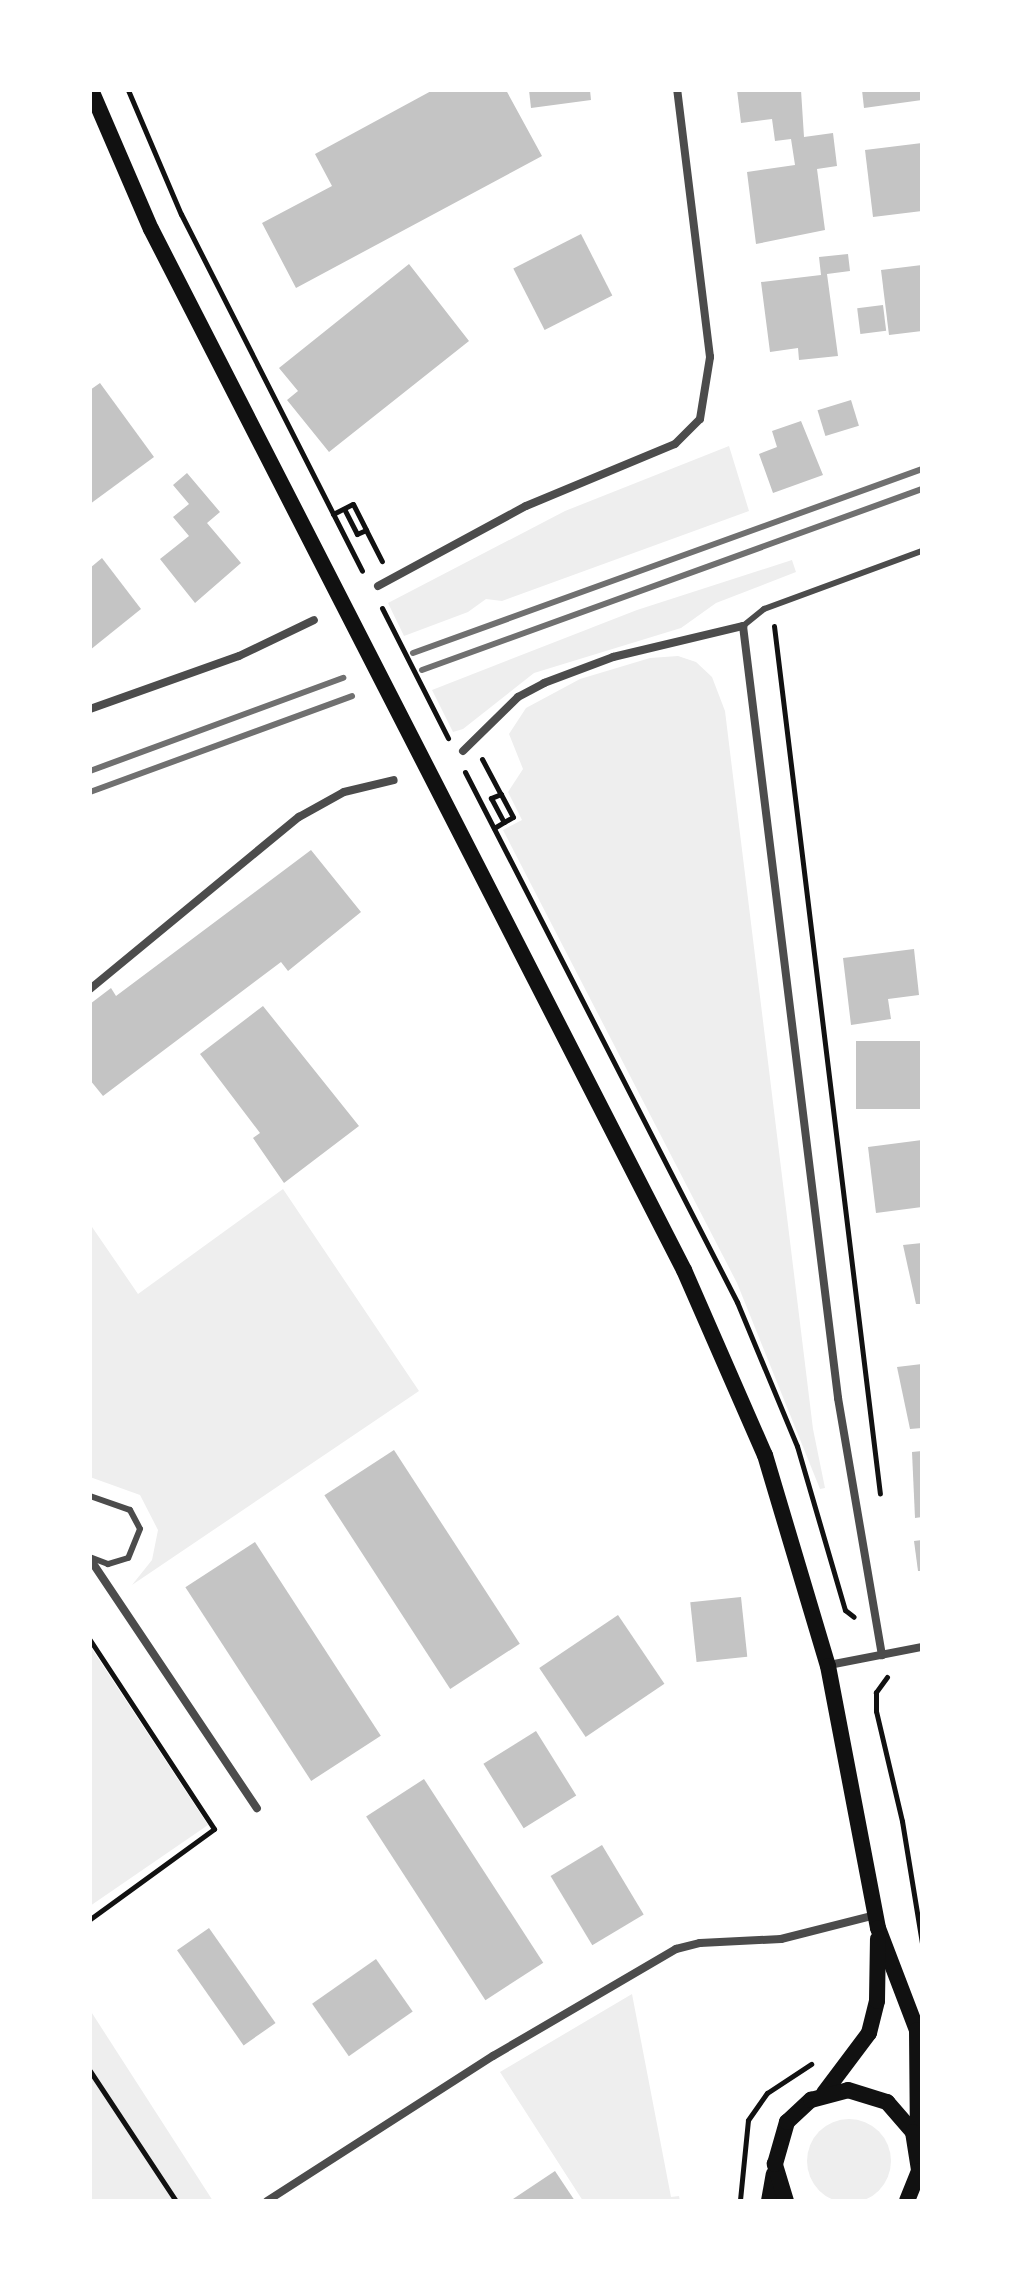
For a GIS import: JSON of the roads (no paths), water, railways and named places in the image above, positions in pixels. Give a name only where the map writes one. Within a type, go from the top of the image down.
[{"type":"main road","points":[[91,90],[151,229],[733,1375],[791,1530],[828,1666],[877,1922],[917,2030],[919,2171],[907,2201]]},
{"type":"main road","points":[[769,2201],[787,2122],[824,2093],[869,2033],[877,2001],[877,1922]]},
{"type":"main road","points":[[824,2093],[860,2091],[887,2102],[908,2124],[918,2151]]},
{"type":"main road","points":[[775,2169],[786,2201]]},
{"type":"street","points":[[378,586],[526,506],[675,444],[700,419],[710,357],[677,90]]},
{"type":"street","points":[[90,709],[239,656],[314,620]]},
{"type":"street","points":[[461,755],[518,697],[544,683],[613,657],[743,626],[839,1411],[882,1655]]},
{"type":"street","points":[[90,989],[205,900],[290,823],[344,792],[394,780]]},
{"type":"street","points":[[90,1558],[257,1808]]},
{"type":"street","points":[[828,1666],[922,1647]]},
{"type":"street","points":[[267,2201],[493,2056],[676,1949],[700,1943],[781,1939],[877,1922]]},
{"type":"lane","points":[[743,626],[771,606],[922,551]]},
{"type":"lane","points":[[90,1496],[130,1510],[140,1529],[128,1558],[108,1564],[90,1558]]},
{"type":"railway","points":[[413,653],[922,469]]},
{"type":"railway","points":[[422,670],[922,489]]},
{"type":"railway","points":[[90,771],[343,678]]},
{"type":"railway","points":[[90,792],[352,696]]}]
